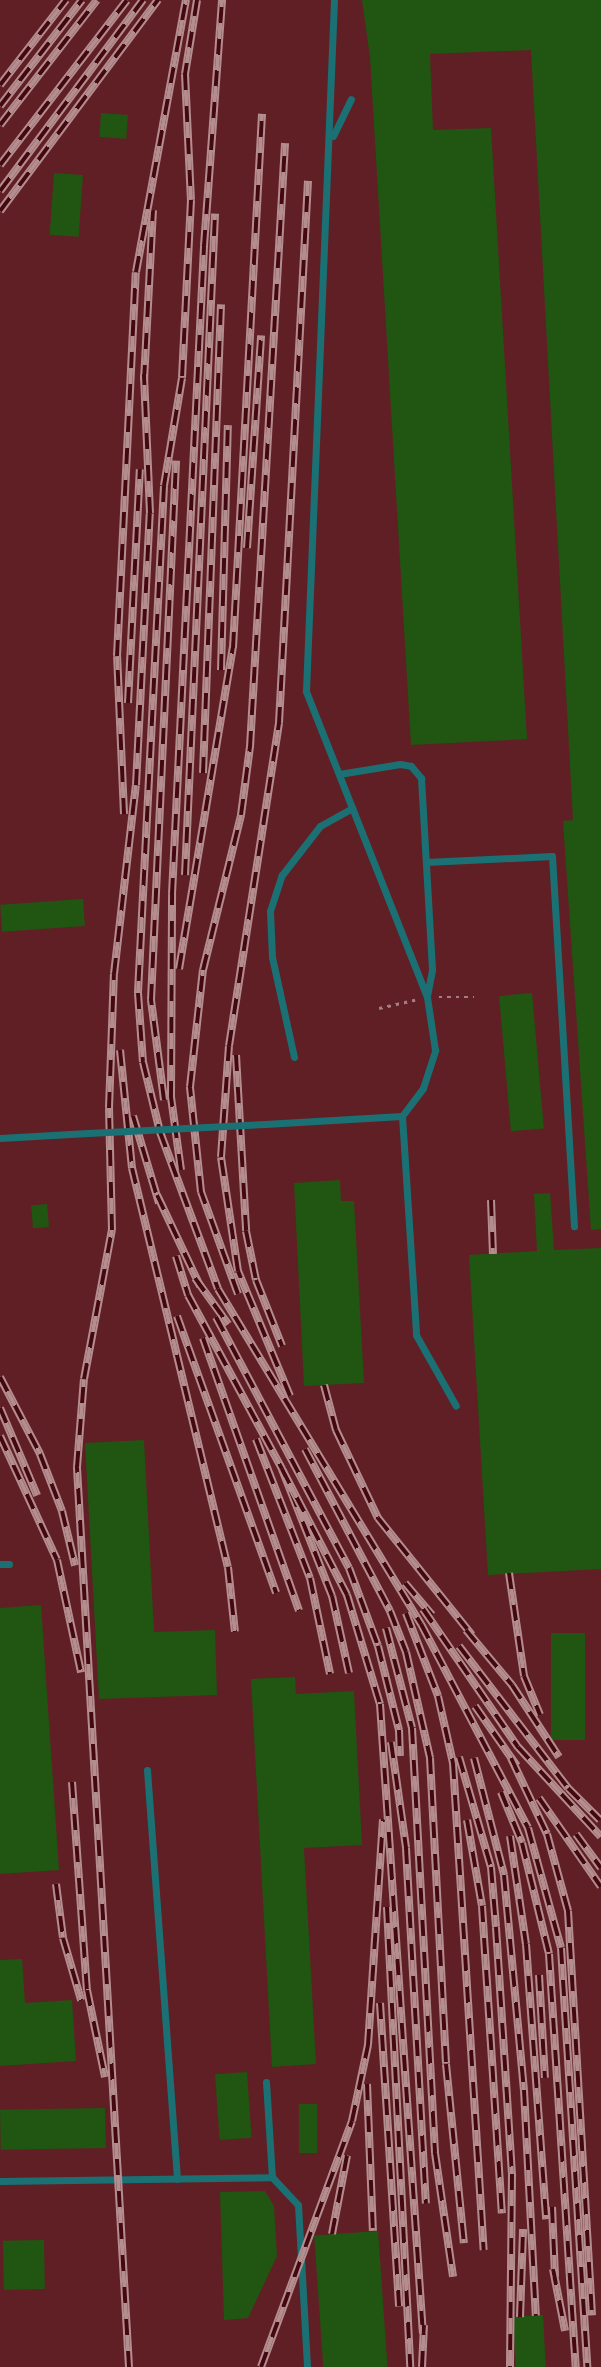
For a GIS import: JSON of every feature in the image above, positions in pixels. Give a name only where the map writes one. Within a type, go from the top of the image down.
[{"type":"lane","points":[[334,0],[306,691],[427,997],[435,1050],[423,1088],[401,1116],[416,1335],[456,1406]]},
{"type":"lane","points":[[330,142],[351,99]]},
{"type":"lane","points":[[339,774],[411,766],[421,778],[432,970],[427,997]]},
{"type":"lane","points":[[294,1058],[272,957],[270,911],[282,875],[320,826],[352,808]]},
{"type":"lane","points":[[426,862],[552,856],[574,1226]]},
{"type":"lane","points":[[0,1138],[401,1116]]},
{"type":"lane","points":[[0,1564],[9,1564]]},
{"type":"lane","points":[[147,1770],[177,2179]]},
{"type":"lane","points":[[266,2082],[272,2177],[298,2205],[307,2367]]},
{"type":"lane","points":[[0,2181],[272,2177]]},
{"type":"shaded area","points":[[0,0],[601,0],[601,2367],[0,2367]]},
{"type":"building","points":[[362,0],[601,0],[601,1229],[591,1230],[563,821],[573,820],[531,50],[430,54],[433,130],[491,128],[527,739],[411,745],[370,57]]},
{"type":"building","points":[[101,113],[128,115],[126,139],[99,137]]},
{"type":"building","points":[[54,173],[83,175],[79,237],[50,235]]},
{"type":"building","points":[[83,899],[85,926],[2,932],[0,905]]},
{"type":"building","points":[[532,993],[544,1128],[511,1131],[499,996]]},
{"type":"building","points":[[340,1180],[341,1201],[354,1201],[364,1383],[304,1386],[294,1183]]},
{"type":"building","points":[[550,1193],[554,1250],[601,1248],[601,1569],[488,1575],[469,1255],[537,1251],[534,1194]]},
{"type":"building","points":[[47,1204],[49,1227],[33,1228],[31,1205]]},
{"type":"building","points":[[144,1440],[154,1632],[215,1630],[217,1695],[99,1699],[85,1443]]},
{"type":"building","points":[[41,1605],[59,1870],[0,1874],[0,1608]]},
{"type":"building","points":[[551,1633],[585,1633],[585,1740],[551,1740]]},
{"type":"building","points":[[295,1677],[296,1694],[354,1691],[362,1845],[304,1848],[316,2064],[272,2067],[251,1679]]},
{"type":"building","points":[[22,1959],[25,2003],[72,2000],[76,2061],[0,2066],[0,1960]]},
{"type":"building","points":[[247,2072],[252,2138],[220,2140],[215,2074]]},
{"type":"building","points":[[299,2104],[317,2104],[317,2153],[299,2153]]},
{"type":"building","points":[[105,2108],[106,2148],[1,2150],[0,2110]]},
{"type":"building","points":[[265,2191],[274,2206],[277,2256],[248,2318],[224,2320],[220,2192]]},
{"type":"building","points":[[378,2231],[387,2367],[323,2367],[314,2235]]},
{"type":"building","points":[[44,2240],[45,2289],[4,2290],[3,2241]]},
{"type":"building","points":[[543,2315],[546,2367],[516,2367],[513,2317]]},
{"type":"railway","points":[[0,85],[66,0]]},
{"type":"railway","points":[[0,106],[82,0]]},
{"type":"railway","points":[[0,125],[97,0]]},
{"type":"railway","points":[[0,165],[127,0]]},
{"type":"railway","points":[[0,191],[143,0]]},
{"type":"railway","points":[[0,211],[158,0]]},
{"type":"railway","points":[[124,814],[117,656],[136,272],[186,0]]},
{"type":"railway","points":[[197,0],[185,74],[191,200],[182,378],[164,486],[138,993],[143,1062],[160,1132],[218,1289],[421,1624],[528,1828],[561,1948],[587,2367]]},
{"type":"railway","points":[[181,1170],[171,1097],[172,894],[204,246],[222,0]]},
{"type":"railway","points":[[179,969],[233,648],[262,114]]},
{"type":"railway","points":[[238,1294],[201,1192],[190,1087],[203,970],[241,815],[250,747],[285,143]]},
{"type":"railway","points":[[290,1396],[238,1271],[221,1157],[229,1046],[279,723],[308,181]]},
{"type":"railway","points":[[144,381],[153,210]]},
{"type":"railway","points":[[185,875],[215,214]]},
{"type":"railway","points":[[203,773],[221,304]]},
{"type":"railway","points":[[247,548],[261,335]]},
{"type":"railway","points":[[129,2367],[77,1467],[84,1379],[112,1230],[109,1108],[114,974],[136,785],[150,513],[144,374]]},
{"type":"railway","points":[[221,670],[228,425]]},
{"type":"railway","points":[[164,1100],[151,1000],[176,461]]},
{"type":"railway","points":[[128,703],[140,469]]},
{"type":"railway","points":[[120,1050],[132,1168],[228,1567],[235,1632]]},
{"type":"railway","points":[[236,1055],[246,1231],[256,1280],[282,1346]]},
{"type":"railway","points":[[133,1116],[159,1203]]},
{"type":"railway","points":[[157,1195],[200,1286]]},
{"type":"railway","points":[[491,1200],[493,1254]]},
{"type":"railway","points":[[176,1256],[188,1295],[282,1469]]},
{"type":"railway","points":[[195,1278],[228,1324]]},
{"type":"railway","points":[[177,1316],[276,1593]]},
{"type":"railway","points":[[216,1317],[349,1568],[378,1646],[399,1730],[400,1756]]},
{"type":"railway","points":[[203,1338],[299,1611]]},
{"type":"railway","points":[[0,1377],[40,1454],[62,1511],[75,1565]]},
{"type":"railway","points":[[324,1385],[336,1430],[378,1518],[472,1635]]},
{"type":"railway","points":[[0,1408],[37,1495]]},
{"type":"railway","points":[[0,1436],[57,1560],[81,1672]]},
{"type":"railway","points":[[256,1439],[310,1578],[330,1674]]},
{"type":"railway","points":[[305,1449],[390,1611],[406,1652],[430,1758],[446,2064],[464,2243]]},
{"type":"railway","points":[[349,1673],[332,1596],[282,1469],[347,1595],[380,1704],[423,2334]]},
{"type":"railway","points":[[509,1573],[524,1676],[540,1715]]},
{"type":"railway","points":[[405,1583],[432,1615]]},
{"type":"railway","points":[[423,1609],[518,1747],[601,1837]]},
{"type":"railway","points":[[406,1613],[438,1696],[453,1763],[484,2250]]},
{"type":"railway","points":[[386,1628],[412,1728],[435,2153],[453,2277]]},
{"type":"railway","points":[[466,1630],[512,1685],[559,1757]]},
{"type":"railway","points":[[459,1646],[568,1788],[600,1820]]},
{"type":"railway","points":[[475,1706],[517,1766]]},
{"type":"railway","points":[[391,1742],[406,1848],[426,2203]]},
{"type":"railway","points":[[459,1757],[491,1867],[512,2174],[510,2367]]},
{"type":"railway","points":[[474,1758],[504,1875],[524,2090],[536,2316]]},
{"type":"railway","points":[[511,1758],[547,1834],[568,1911],[592,2315]]},
{"type":"railway","points":[[72,1782],[87,1990],[105,2077]]},
{"type":"railway","points":[[501,1792],[522,1843],[549,1954],[576,2367]]},
{"type":"railway","points":[[539,1798],[601,1887]]},
{"type":"railway","points":[[261,2367],[352,2121],[368,2045],[383,1819]]},
{"type":"railway","points":[[467,1820],[482,1906],[502,2213]]},
{"type":"railway","points":[[576,1834],[601,1868]]},
{"type":"railway","points":[[510,1836],[526,1944],[546,2219]]},
{"type":"railway","points":[[56,1884],[63,1938],[81,2000]]},
{"type":"railway","points":[[387,1907],[410,2367]]},
{"type":"railway","points":[[539,1975],[545,2078]]},
{"type":"railway","points":[[380,2003],[399,2306]]},
{"type":"railway","points":[[367,2084],[373,2231]]},
{"type":"railway","points":[[332,2234],[347,2155]]},
{"type":"railway","points":[[552,2207],[555,2277]]},
{"type":"railway","points":[[520,2317],[523,2229]]},
{"type":"railway","points":[[553,2269],[565,2331]]},
{"type":"railway","points":[[422,2367],[424,2325]]}]
